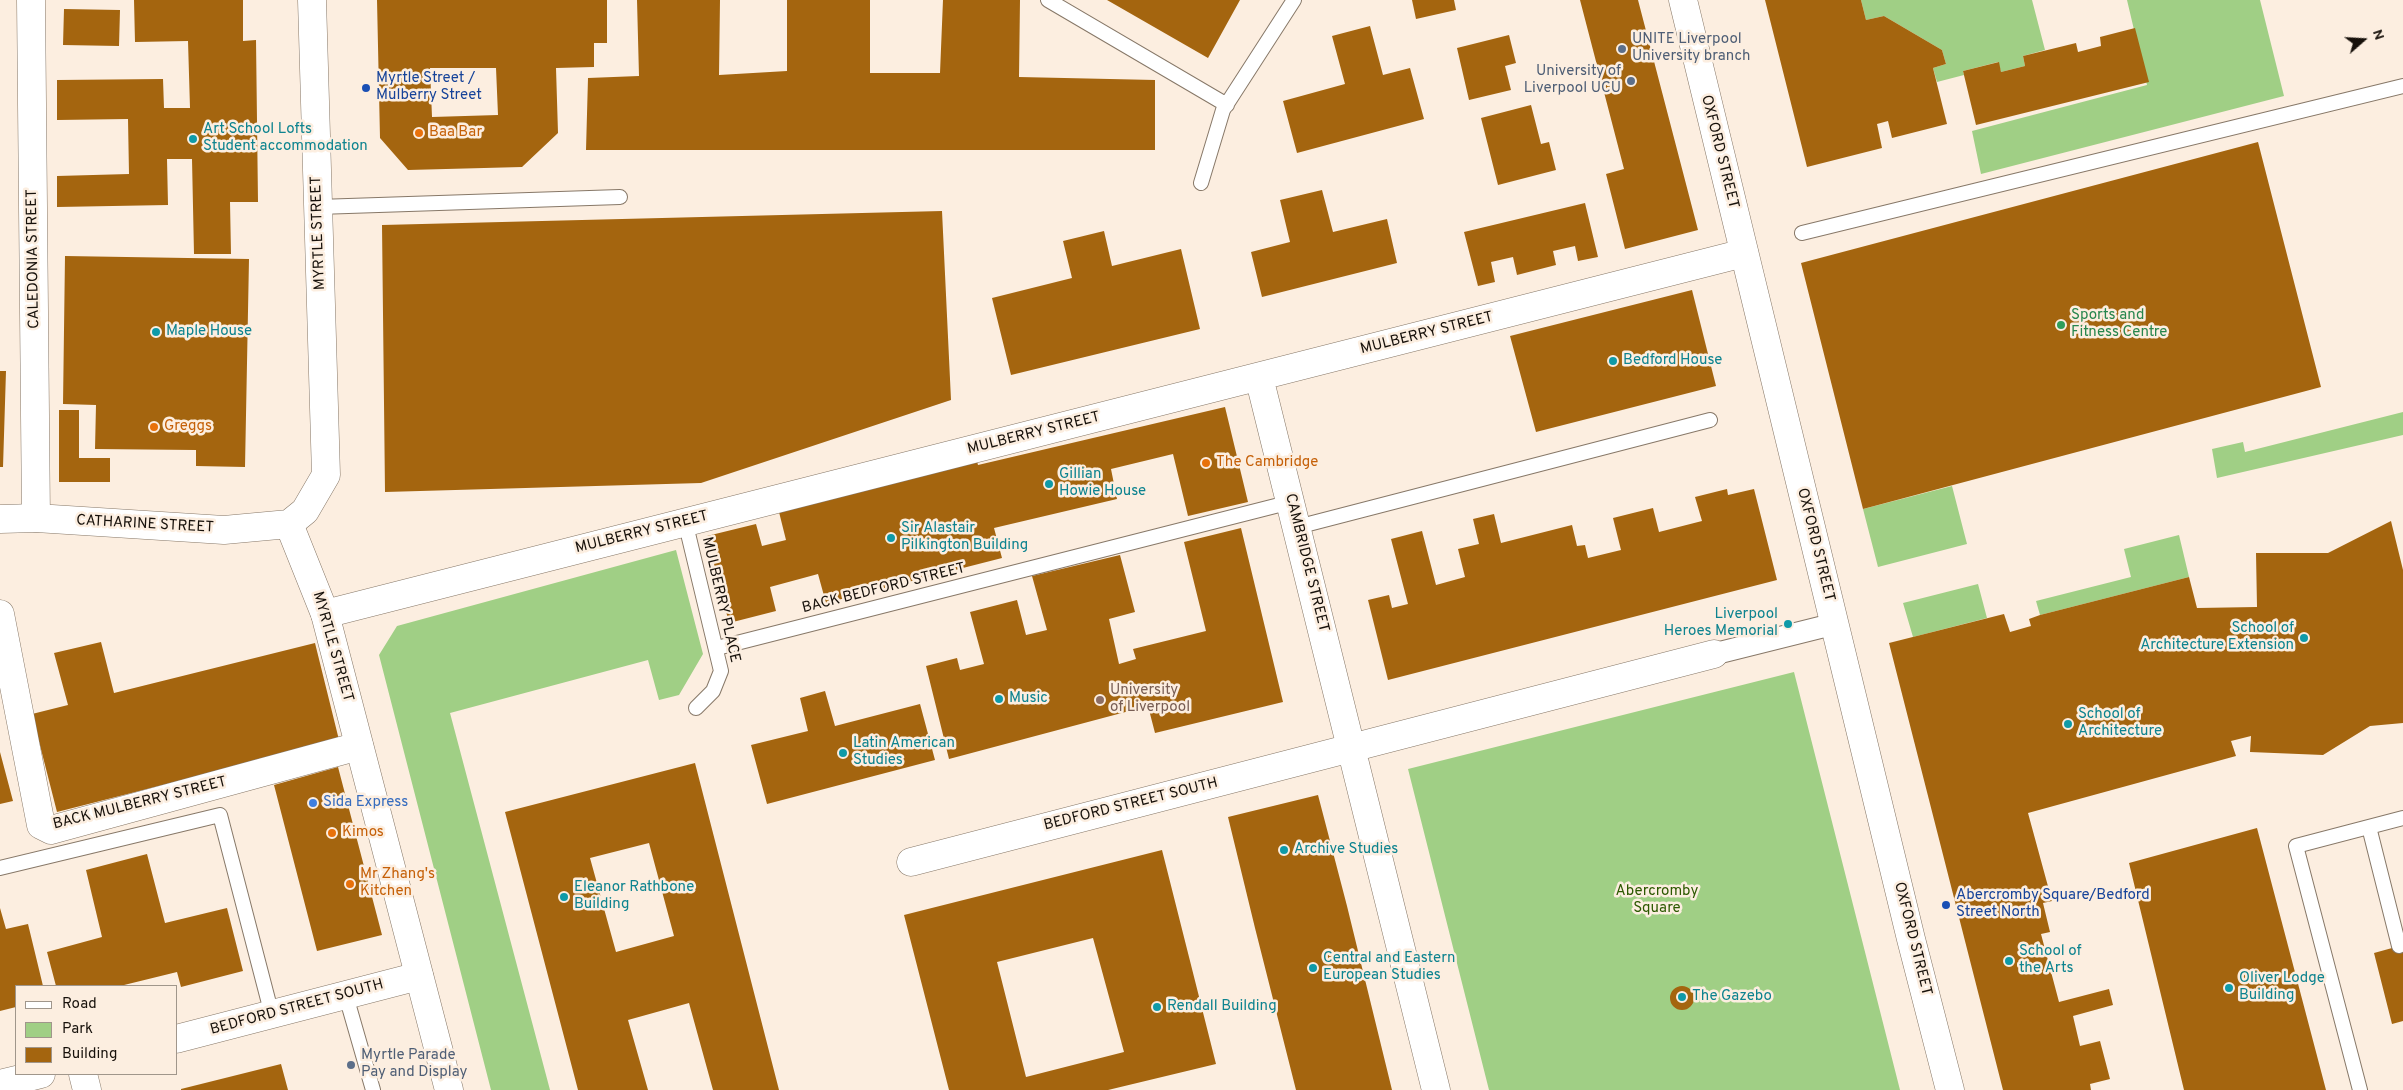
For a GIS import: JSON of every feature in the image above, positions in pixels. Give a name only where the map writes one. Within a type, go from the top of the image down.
[{"type":"street","name":"CALEDONIA STREET","points":[[30,0],[36,518]]},
{"type":"street","name":"MYRTLE STREET","points":[[312,0],[326,475],[305,511],[289,524],[325,614],[449,1090]]},
{"type":"street","name":"OXFORD STREET","points":[[1683,0],[1834,624],[1950,1090]]},
{"type":"street","name":"MULBERRY STREET","points":[[325,614],[1744,253]]},
{"type":"street","name":"CAMBRIDGE STREET","points":[[1258,377],[1352,749]]},
{"type":"street","name":"CATHARINE STREET","points":[[0,519],[36,518],[224,530],[289,524]]},
{"type":"street","name":"BACK MULBERRY STREET","points":[[0,614],[41,825],[51,830],[359,746]]},
{"type":"street","points":[[1436,1090],[1352,749],[1834,624]]},
{"type":"street","name":"BEDFORD STREET SOUTH","points":[[911,862],[1352,749]]},
{"type":"street","name":"BEDFORD STREET SOUTH","points":[[178,1039],[418,976]]},
{"type":"street","points":[[0,1084],[37,1075]]},
{"type":"street","points":[[82,1075],[87,1090]]},
{"type":"lane","points":[[1048,0],[1227,106]]},
{"type":"lane","points":[[1201,184],[1227,106],[1294,0]]},
{"type":"lane","points":[[1802,233],[2403,86]]},
{"type":"lane","points":[[318,207],[620,197]]},
{"type":"lane","name":"BACK BEDFORD STREET","points":[[717,648],[1710,420]]},
{"type":"lane","name":"MULBERRY PLACE","points":[[685,522],[717,648],[721,671],[713,691],[696,708]]},
{"type":"lane","points":[[0,868],[220,814],[272,1015]]},
{"type":"lane","points":[[2360,1090],[2296,846],[2403,818]]},
{"type":"lane","points":[[2369,827],[2399,946]]},
{"type":"lane","points":[[346,996],[373,1090]]},
{"type":"green space","points":[[1861,0],[2032,0],[2045,50],[2023,56],[2025,66],[2001,72],[1998,62],[1963,71],[1964,75],[1937,82],[1933,68],[1946,64],[1942,50],[1884,16],[1866,20]]},
{"type":"green space","points":[[2127,0],[2260,0],[2284,96],[1981,174],[1972,131],[2147,85]]},
{"type":"green space","points":[[2403,412],[2403,435],[2217,478],[2212,449],[2243,442],[2245,452]]},
{"type":"green space","points":[[1952,486],[1967,544],[1878,567],[1863,509]]},
{"type":"green space","points":[[2179,535],[2189,577],[2040,615],[2036,601],[2131,577],[2124,549]]},
{"type":"green space","points":[[676,550],[703,654],[679,695],[659,700],[648,660],[450,713],[550,1090],[491,1090],[379,655],[397,626]]},
{"type":"green space","points":[[1978,584],[1987,618],[1913,637],[1903,603]]},
{"type":"green space","name":"Abercromby Square","points":[[1794,672],[1900,1090],[1489,1090],[1408,769]]},
{"type":"building","name":"Art School Lofts Student accommodation","points":[[134,0],[243,0],[243,41],[256,40],[258,202],[230,202],[231,254],[194,254],[192,159],[167,159],[168,205],[57,207],[57,176],[129,174],[128,119],[57,120],[57,80],[163,79],[164,108],[190,108],[188,41],[135,42]]},
{"type":"building","points":[[377,0],[607,0],[607,43],[594,43],[594,67],[556,68],[558,133],[522,167],[408,170],[380,138]],"holes":[[[430,68],[496,68],[498,115],[432,117]]]},
{"type":"building","points":[[637,0],[720,0],[719,75],[787,71],[787,0],[870,0],[870,73],[940,73],[943,0],[1020,0],[1019,77],[1155,80],[1155,150],[586,150],[588,78],[639,76]]},
{"type":"building","points":[[1107,0],[1240,0],[1208,58]]},
{"type":"building","points":[[1412,0],[1454,0],[1456,10],[1416,19]]},
{"type":"building","points":[[1580,0],[1638,0],[1698,230],[1625,249],[1606,174],[1624,169]]},
{"type":"building","points":[[1765,0],[1861,0],[1866,20],[1884,16],[1942,50],[1946,64],[1933,68],[1947,124],[1892,138],[1888,121],[1877,124],[1882,148],[1807,167]]},
{"type":"building","points":[[64,9],[120,10],[119,46],[63,45]]},
{"type":"building","points":[[1370,26],[1383,75],[1410,68],[1424,119],[1297,153],[1283,101],[1345,84],[1332,36]]},
{"type":"building","points":[[2135,28],[2149,82],[1976,125],[1963,71],[1999,62],[2001,72],[2025,66],[2023,56],[2076,43],[2078,52],[2101,46],[2100,37]]},
{"type":"building","points":[[1509,35],[1516,63],[1505,66],[1511,90],[1469,100],[1457,48]]},
{"type":"building","points":[[1531,105],[1541,144],[1549,142],[1556,170],[1498,185],[1481,118]]},
{"type":"building","name":"Sports and Fitness Centre","points":[[2258,142],[2321,387],[1863,509],[1801,263]]},
{"type":"building","points":[[1322,190],[1333,232],[1387,219],[1397,263],[1262,297],[1251,252],[1290,242],[1280,200]]},
{"type":"building","points":[[1585,203],[1598,257],[1578,261],[1575,246],[1553,251],[1556,265],[1517,275],[1513,257],[1491,262],[1495,282],[1478,286],[1464,232]]},
{"type":"building","points":[[942,211],[951,400],[701,483],[385,492],[382,225]]},
{"type":"building","points":[[1104,231],[1112,266],[1181,249],[1200,329],[1011,375],[992,298],[1072,278],[1063,241]]},
{"type":"building","name":"Maple House","points":[[65,256],[249,259],[245,467],[196,466],[196,450],[95,449],[96,405],[63,404]]},
{"type":"building","name":"Bedford House","points":[[1692,290],[1716,386],[1536,432],[1510,336]]},
{"type":"building","points":[[0,371],[6,371],[3,467],[0,467]]},
{"type":"building","name":"Sir Alastair Pilkington Building","points":[[1225,407],[1248,502],[1188,516],[1173,454],[1111,469],[1117,499],[994,528],[1002,558],[826,603],[818,574],[770,587],[776,611],[729,623],[707,536],[756,524],[762,546],[786,540],[777,504],[975,453],[978,465]]},
{"type":"building","points":[[59,410],[79,410],[79,458],[110,458],[110,482],[59,482]]},
{"type":"building","points":[[1727,489],[1728,495],[1754,489],[1777,580],[1388,680],[1368,600],[1389,595],[1392,608],[1408,604],[1391,539],[1422,531],[1436,585],[1465,577],[1458,549],[1479,544],[1473,519],[1494,514],[1501,543],[1572,525],[1577,546],[1585,545],[1588,558],[1621,550],[1613,518],[1653,508],[1659,532],[1702,521],[1695,497]]},
{"type":"building","points":[[2391,521],[2403,570],[2403,723],[2370,726],[2323,755],[2250,752],[2251,736],[2231,741],[2236,756],[2028,813],[2052,901],[2043,903],[2050,932],[2041,934],[2059,1002],[2109,989],[2113,1005],[2073,1016],[2080,1046],[2100,1041],[2110,1079],[2090,1084],[2091,1090],[2003,1090],[1889,643],[2004,614],[2010,632],[2031,626],[2029,619],[2040,615],[2189,577],[2197,608],[2257,607],[2256,553],[2328,553]]},
{"type":"building","points":[[1241,528],[1283,702],[1155,733],[1148,706],[949,759],[926,666],[957,658],[960,670],[984,664],[970,612],[1017,600],[1026,635],[1047,630],[1032,576],[1120,555],[1135,612],[1109,619],[1119,664],[1136,659],[1133,649],[1206,631],[1184,542]]},
{"type":"building","points":[[101,642],[114,693],[315,643],[339,740],[57,812],[32,714],[68,705],[54,653]]},
{"type":"building","name":"Latin American Studies","points":[[825,691],[835,726],[920,704],[935,760],[767,804],[751,745],[808,731],[800,698]]},
{"type":"building","points":[[0,752],[13,801],[0,804]]},
{"type":"building","name":"Eleanor Rathbone Building","points":[[695,763],[779,1090],[713,1090],[689,1003],[628,1020],[648,1090],[578,1090],[505,812]],"holes":[[[649,843],[674,936],[616,952],[590,858]]]},
{"type":"building","points":[[338,767],[382,935],[317,951],[274,785]]},
{"type":"building","points":[[1318,795],[1392,1090],[1296,1090],[1255,928],[1228,817]]},
{"type":"building","name":"Oliver Lodge Building","points":[[2257,828],[2326,1090],[2184,1090],[2129,863]]},
{"type":"building","name":"Rendall Building","points":[[1162,850],[1216,1064],[1108,1090],[949,1090],[904,915]],"holes":[[[1093,938],[1124,1052],[1026,1077],[997,962]]]},
{"type":"building","points":[[147,854],[165,923],[227,908],[243,971],[181,987],[177,972],[124,985],[56,985],[47,952],[102,937],[86,870]]},
{"type":"building","points":[[0,908],[6,929],[28,924],[43,985],[15,985],[15,1007],[0,1011]]},
{"type":"building","points":[[2403,945],[2403,1021],[2392,1024],[2374,953]]},
{"type":"building","name":"The Gazebo","points":[[1682,986],[1691,989],[1694,998],[1691,1007],[1682,1010],[1673,1007],[1670,998],[1673,989]]},
{"type":"building","points":[[281,1064],[288,1090],[181,1090],[181,1089]]},
{"type":"place","name":"UNITE Liverpool University branch","points":[[1622,49]]},
{"type":"place","name":"University of Liverpool UCU","points":[[1631,81]]},
{"type":"place","name":"Myrtle Street / Mulberry Street","points":[[366,88]]},
{"type":"place","name":"Baa Bar","points":[[419,133]]},
{"type":"place","name":"Art School Lofts Student accommodation","points":[[193,139]]},
{"type":"place","name":"Sports and Fitness Centre","points":[[2061,325]]},
{"type":"place","name":"Maple House","points":[[156,332]]},
{"type":"place","name":"Bedford House","points":[[1613,361]]},
{"type":"place","name":"Greggs","points":[[154,427]]},
{"type":"place","name":"The Cambridge","points":[[1206,463]]},
{"type":"place","name":"Gillian Howie House","points":[[1049,484]]},
{"type":"place","name":"Sir Alastair Pilkington Building","points":[[891,538]]},
{"type":"place","name":"Liverpool Heroes Memorial","points":[[1788,624]]},
{"type":"place","name":"School of Architecture Extension","points":[[2304,638]]},
{"type":"place","name":"Music","points":[[999,699]]},
{"type":"place","name":"University of Liverpool","points":[[1100,700]]},
{"type":"place","name":"School of Architecture","points":[[2068,724]]},
{"type":"place","name":"Latin American Studies","points":[[843,753]]},
{"type":"place","name":"Sida Express","points":[[313,803]]},
{"type":"place","name":"Kimos","points":[[332,833]]},
{"type":"place","name":"Archive Studies","points":[[1284,850]]},
{"type":"place","name":"Mr Zhang's Kitchen","points":[[350,884]]},
{"type":"place","name":"Eleanor Rathbone Building","points":[[564,897]]},
{"type":"place","name":"Abercromby Square/Bedford Street North","points":[[1946,905]]},
{"type":"place","name":"School of the Arts","points":[[2009,961]]},
{"type":"place","name":"Central and Eastern European Studies","points":[[1313,968]]},
{"type":"place","name":"Oliver Lodge Building","points":[[2229,988]]},
{"type":"place","name":"The Gazebo","points":[[1682,997]]},
{"type":"place","name":"Rendall Building","points":[[1157,1007]]},
{"type":"place","name":"Myrtle Parade Pay and Display","points":[[351,1065]]}]
